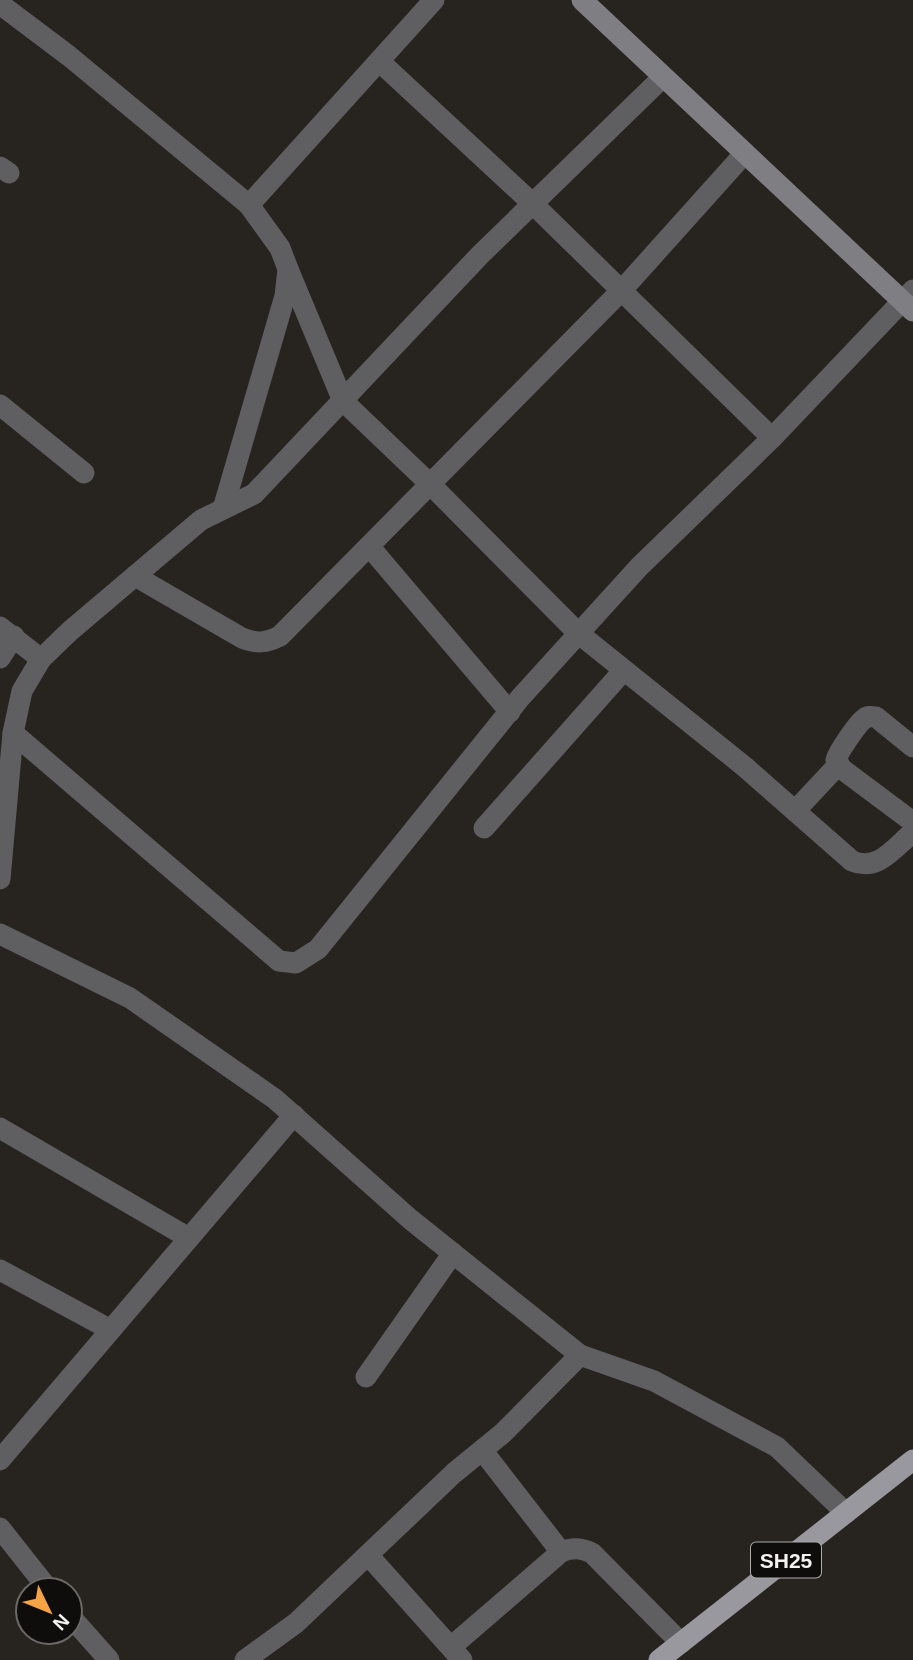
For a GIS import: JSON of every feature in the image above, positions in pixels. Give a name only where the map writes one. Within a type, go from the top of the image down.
[{"type":"main road","name":"SH25","points":[[659,1660],[913,1460]]},
{"type":"street","points":[[249,205],[434,0]]},
{"type":"street","points":[[13,733],[279,961],[296,963],[318,949],[510,712],[639,567],[909,300],[745,153],[582,0]]},
{"type":"street","points":[[0,5],[69,56],[249,205],[280,248],[343,401],[430,484],[578,634],[745,767],[852,861],[864,866],[877,863],[913,832]]},
{"type":"street","points":[[379,61],[533,204],[772,438]]},
{"type":"street","points":[[0,879],[13,733],[22,691],[41,659],[201,520],[254,495],[480,255],[663,77]]},
{"type":"street","points":[[135,576],[254,643],[268,642],[280,636],[622,290],[745,153]]},
{"type":"street","points":[[223,509],[285,296],[288,269]]},
{"type":"street","points":[[0,405],[85,473]]},
{"type":"street","points":[[369,546],[510,712]]},
{"type":"street","points":[[0,659],[7,631],[41,659]]},
{"type":"street","points":[[484,828],[624,670]]},
{"type":"street","points":[[913,747],[876,717],[869,716],[862,719],[836,760],[842,769],[913,822]]},
{"type":"street","points":[[795,811],[839,764]]},
{"type":"street","points":[[0,934],[130,998],[275,1099],[410,1219],[580,1355],[654,1381],[776,1447],[846,1513]]},
{"type":"street","points":[[0,1460],[294,1115]]},
{"type":"street","points":[[0,1128],[189,1238]]},
{"type":"street","points":[[366,1377],[453,1254]]},
{"type":"street","points":[[0,1270],[111,1330]]},
{"type":"street","points":[[245,1660],[296,1623],[454,1473],[503,1433],[580,1355]]},
{"type":"street","points":[[482,1450],[561,1552]]},
{"type":"street","points":[[0,1528],[38,1576]]},
{"type":"street","points":[[368,1555],[457,1654],[561,1552],[571,1548],[592,1553],[681,1643]]},
{"type":"street","points":[[84,1632],[109,1660]]}]
